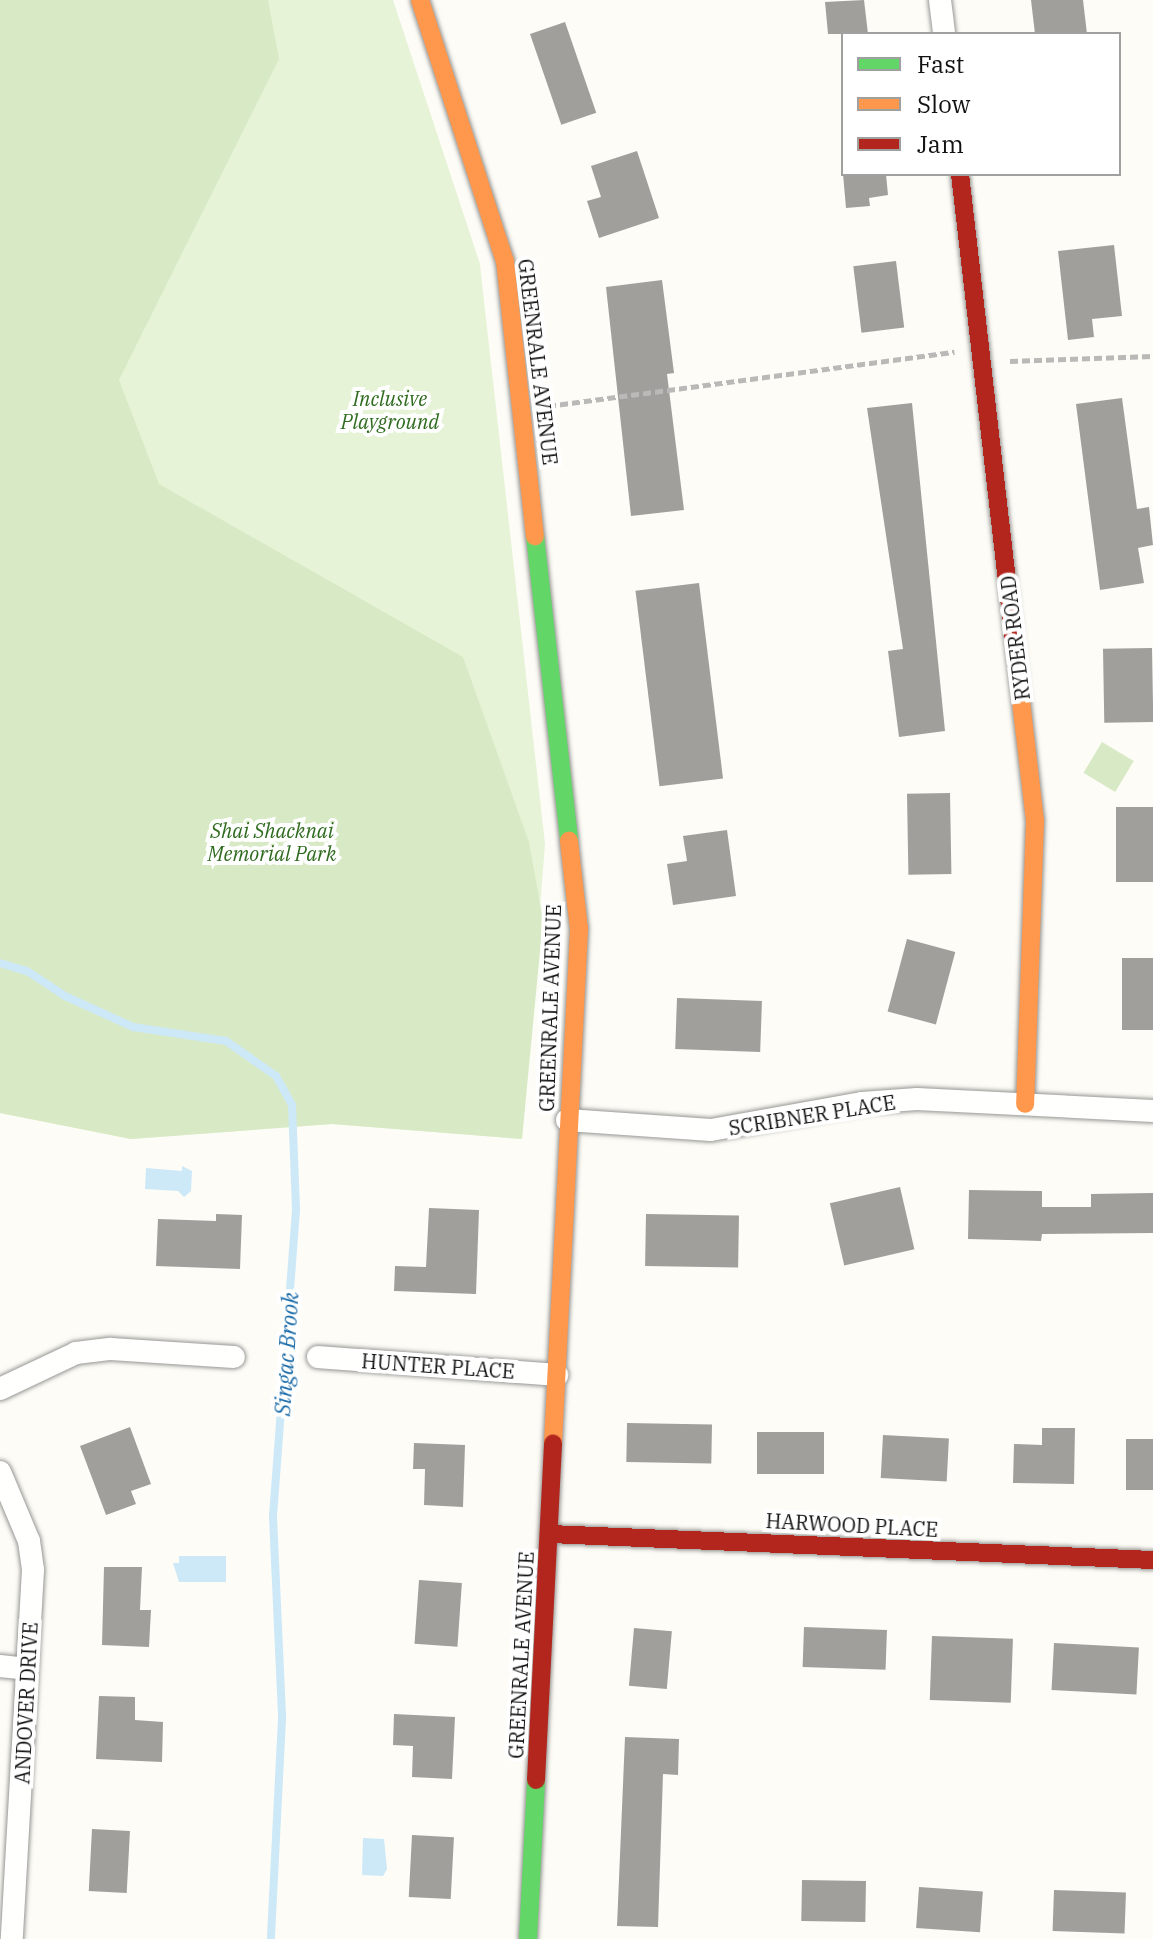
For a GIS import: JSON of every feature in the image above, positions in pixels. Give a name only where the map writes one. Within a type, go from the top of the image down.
[{"type":"street","name":"GREENRALE AVENUE","points":[[420,0],[505,261],[578,915],[528,1939]]},
{"type":"street","points":[[940,0],[944,32]]},
{"type":"street","name":"RYDER ROAD","points":[[960,176],[1035,821],[1025,1104]]},
{"type":"street","name":"SCRIBNER PLACE","points":[[567,1120],[711,1130],[862,1103],[917,1099],[1153,1111]]},
{"type":"street","points":[[0,1389],[76,1353],[111,1349],[234,1357]]},
{"type":"street","name":"HUNTER PLACE","points":[[318,1357],[557,1375]]},
{"type":"street","name":"ANDOVER DRIVE","points":[[0,1472],[29,1541],[33,1570],[12,1939]]},
{"type":"street","name":"HARWOOD PLACE","points":[[550,1534],[1153,1560]]},
{"type":"street","points":[[0,1666],[27,1669]]},
{"type":"path","points":[[523,409],[980,356],[1153,356]]},
{"type":"green space","name":"Shai Shacknai Memorial Park","points":[[0,0],[393,0],[480,264],[545,844],[522,1139],[332,1124],[131,1139],[0,1113]]},
{"type":"green space","name":"Shai Shacknai Memorial Park","points":[[0,0],[268,0],[279,59],[119,380],[159,484],[463,657],[529,842],[543,920],[522,1139],[332,1124],[131,1139],[0,1113]]},
{"type":"green space","points":[[1102,742],[1134,761],[1115,792],[1083,773]]},
{"type":"water","points":[[182,1166],[192,1171],[191,1191],[184,1197],[178,1191],[145,1189],[146,1168],[182,1171]]},
{"type":"water","points":[[179,1556],[226,1556],[226,1582],[179,1582],[173,1563],[179,1563]]},
{"type":"water","points":[[363,1838],[384,1839],[387,1869],[383,1876],[362,1875]]},
{"type":"building","points":[[864,0],[868,32],[828,34],[825,2]]},
{"type":"building","points":[[1031,0],[1083,0],[1087,32],[1035,32]]},
{"type":"building","points":[[565,22],[596,113],[561,125],[530,34]]},
{"type":"building","points":[[637,151],[659,218],[599,238],[587,201],[601,197],[591,166]]},
{"type":"building","points":[[843,176],[886,176],[888,195],[869,198],[870,206],[846,208]]},
{"type":"building","points":[[1114,245],[1122,316],[1092,319],[1094,337],[1068,340],[1058,251]]},
{"type":"building","points":[[896,261],[904,328],[861,333],[853,266]]},
{"type":"building","points":[[662,280],[674,373],[667,374],[684,510],[631,516],[606,287]]},
{"type":"building","points":[[1122,398],[1137,509],[1149,507],[1153,545],[1138,548],[1144,583],[1100,590],[1076,404]]},
{"type":"building","points":[[912,403],[945,731],[899,737],[888,651],[903,649],[867,408]]},
{"type":"building","points":[[699,583],[723,779],[659,786],[635,591]]},
{"type":"building","points":[[1152,648],[1153,722],[1104,723],[1103,649]]},
{"type":"building","points":[[950,793],[951,874],[908,875],[907,794]]},
{"type":"building","points":[[1116,807],[1153,807],[1153,882],[1116,882]]},
{"type":"building","points":[[727,830],[736,896],[673,905],[667,864],[687,861],[683,836]]},
{"type":"building","points":[[907,939],[955,952],[936,1024],[888,1011]]},
{"type":"building","points":[[1122,958],[1153,958],[1153,1030],[1122,1030]]},
{"type":"building","points":[[677,998],[762,1001],[760,1052],[675,1049]]},
{"type":"building","points":[[900,1187],[914,1249],[844,1266],[830,1203]]},
{"type":"building","points":[[969,1190],[1042,1191],[1042,1207],[1091,1207],[1091,1194],[1153,1193],[1153,1233],[1042,1234],[1041,1241],[968,1239]]},
{"type":"building","points":[[429,1208],[479,1210],[476,1294],[394,1291],[395,1266],[426,1267]]},
{"type":"building","points":[[216,1214],[242,1215],[240,1269],[156,1266],[158,1219],[216,1221]]},
{"type":"building","points":[[646,1214],[739,1216],[738,1268],[645,1266]]},
{"type":"building","points":[[627,1423],[712,1424],[711,1463],[626,1462]]},
{"type":"building","points":[[130,1427],[151,1484],[131,1491],[136,1504],[106,1515],[80,1446]]},
{"type":"building","points":[[1042,1428],[1075,1428],[1074,1484],[1013,1483],[1014,1444],[1042,1445]]},
{"type":"building","points":[[757,1432],[824,1432],[824,1474],[757,1474]]},
{"type":"building","points":[[883,1435],[949,1438],[947,1481],[881,1478]]},
{"type":"building","points":[[1126,1439],[1153,1439],[1153,1490],[1126,1490]]},
{"type":"building","points":[[414,1443],[465,1445],[463,1507],[424,1505],[425,1469],[413,1469]]},
{"type":"building","points":[[104,1567],[142,1567],[140,1610],[151,1610],[149,1647],[102,1645]]},
{"type":"building","points":[[419,1580],[462,1583],[457,1647],[415,1644]]},
{"type":"building","points":[[804,1627],[887,1630],[886,1670],[803,1667]]},
{"type":"building","points":[[634,1628],[672,1631],[667,1689],[629,1686]]},
{"type":"building","points":[[932,1636],[1013,1639],[1011,1703],[930,1700]]},
{"type":"building","points":[[1054,1643],[1139,1647],[1136,1694],[1052,1690]]},
{"type":"building","points":[[99,1696],[135,1697],[135,1720],[163,1722],[162,1762],[96,1759]]},
{"type":"building","points":[[394,1714],[455,1717],[452,1779],[412,1777],[413,1746],[393,1745]]},
{"type":"building","points":[[625,1737],[679,1739],[678,1775],[663,1774],[658,1927],[617,1926]]},
{"type":"building","points":[[92,1829],[130,1831],[127,1893],[89,1891]]},
{"type":"building","points":[[412,1835],[454,1837],[451,1899],[409,1897]]},
{"type":"building","points":[[802,1880],[866,1881],[865,1922],[801,1921]]},
{"type":"building","points":[[919,1887],[983,1891],[980,1932],[916,1928]]},
{"type":"building","points":[[1054,1890],[1126,1893],[1125,1933],[1053,1931]]},
{"type":"waterway","name":"Singac Brook","points":[[0,963],[27,971],[65,996],[133,1027],[226,1041],[276,1076],[292,1105],[296,1210],[273,1517],[282,1719],[271,1939]]},
{"type":"traffic: fast","points":[[535,536],[569,841]]},
{"type":"traffic: fast","points":[[528,1939],[536,1780]]},
{"type":"traffic: slow","points":[[420,0],[505,261],[535,536]]},
{"type":"traffic: slow","points":[[1018,676],[1035,821],[1025,1104]]},
{"type":"traffic: slow","points":[[553,1443],[579,929],[569,841]]},
{"type":"traffic: jam","points":[[960,176],[1018,676]]},
{"type":"traffic: jam","points":[[536,1780],[553,1443]]},
{"type":"traffic: jam","points":[[550,1534],[1153,1560]]},
{"type":"park label","name":"Inclusive Playground","points":[[390,410]]}]
